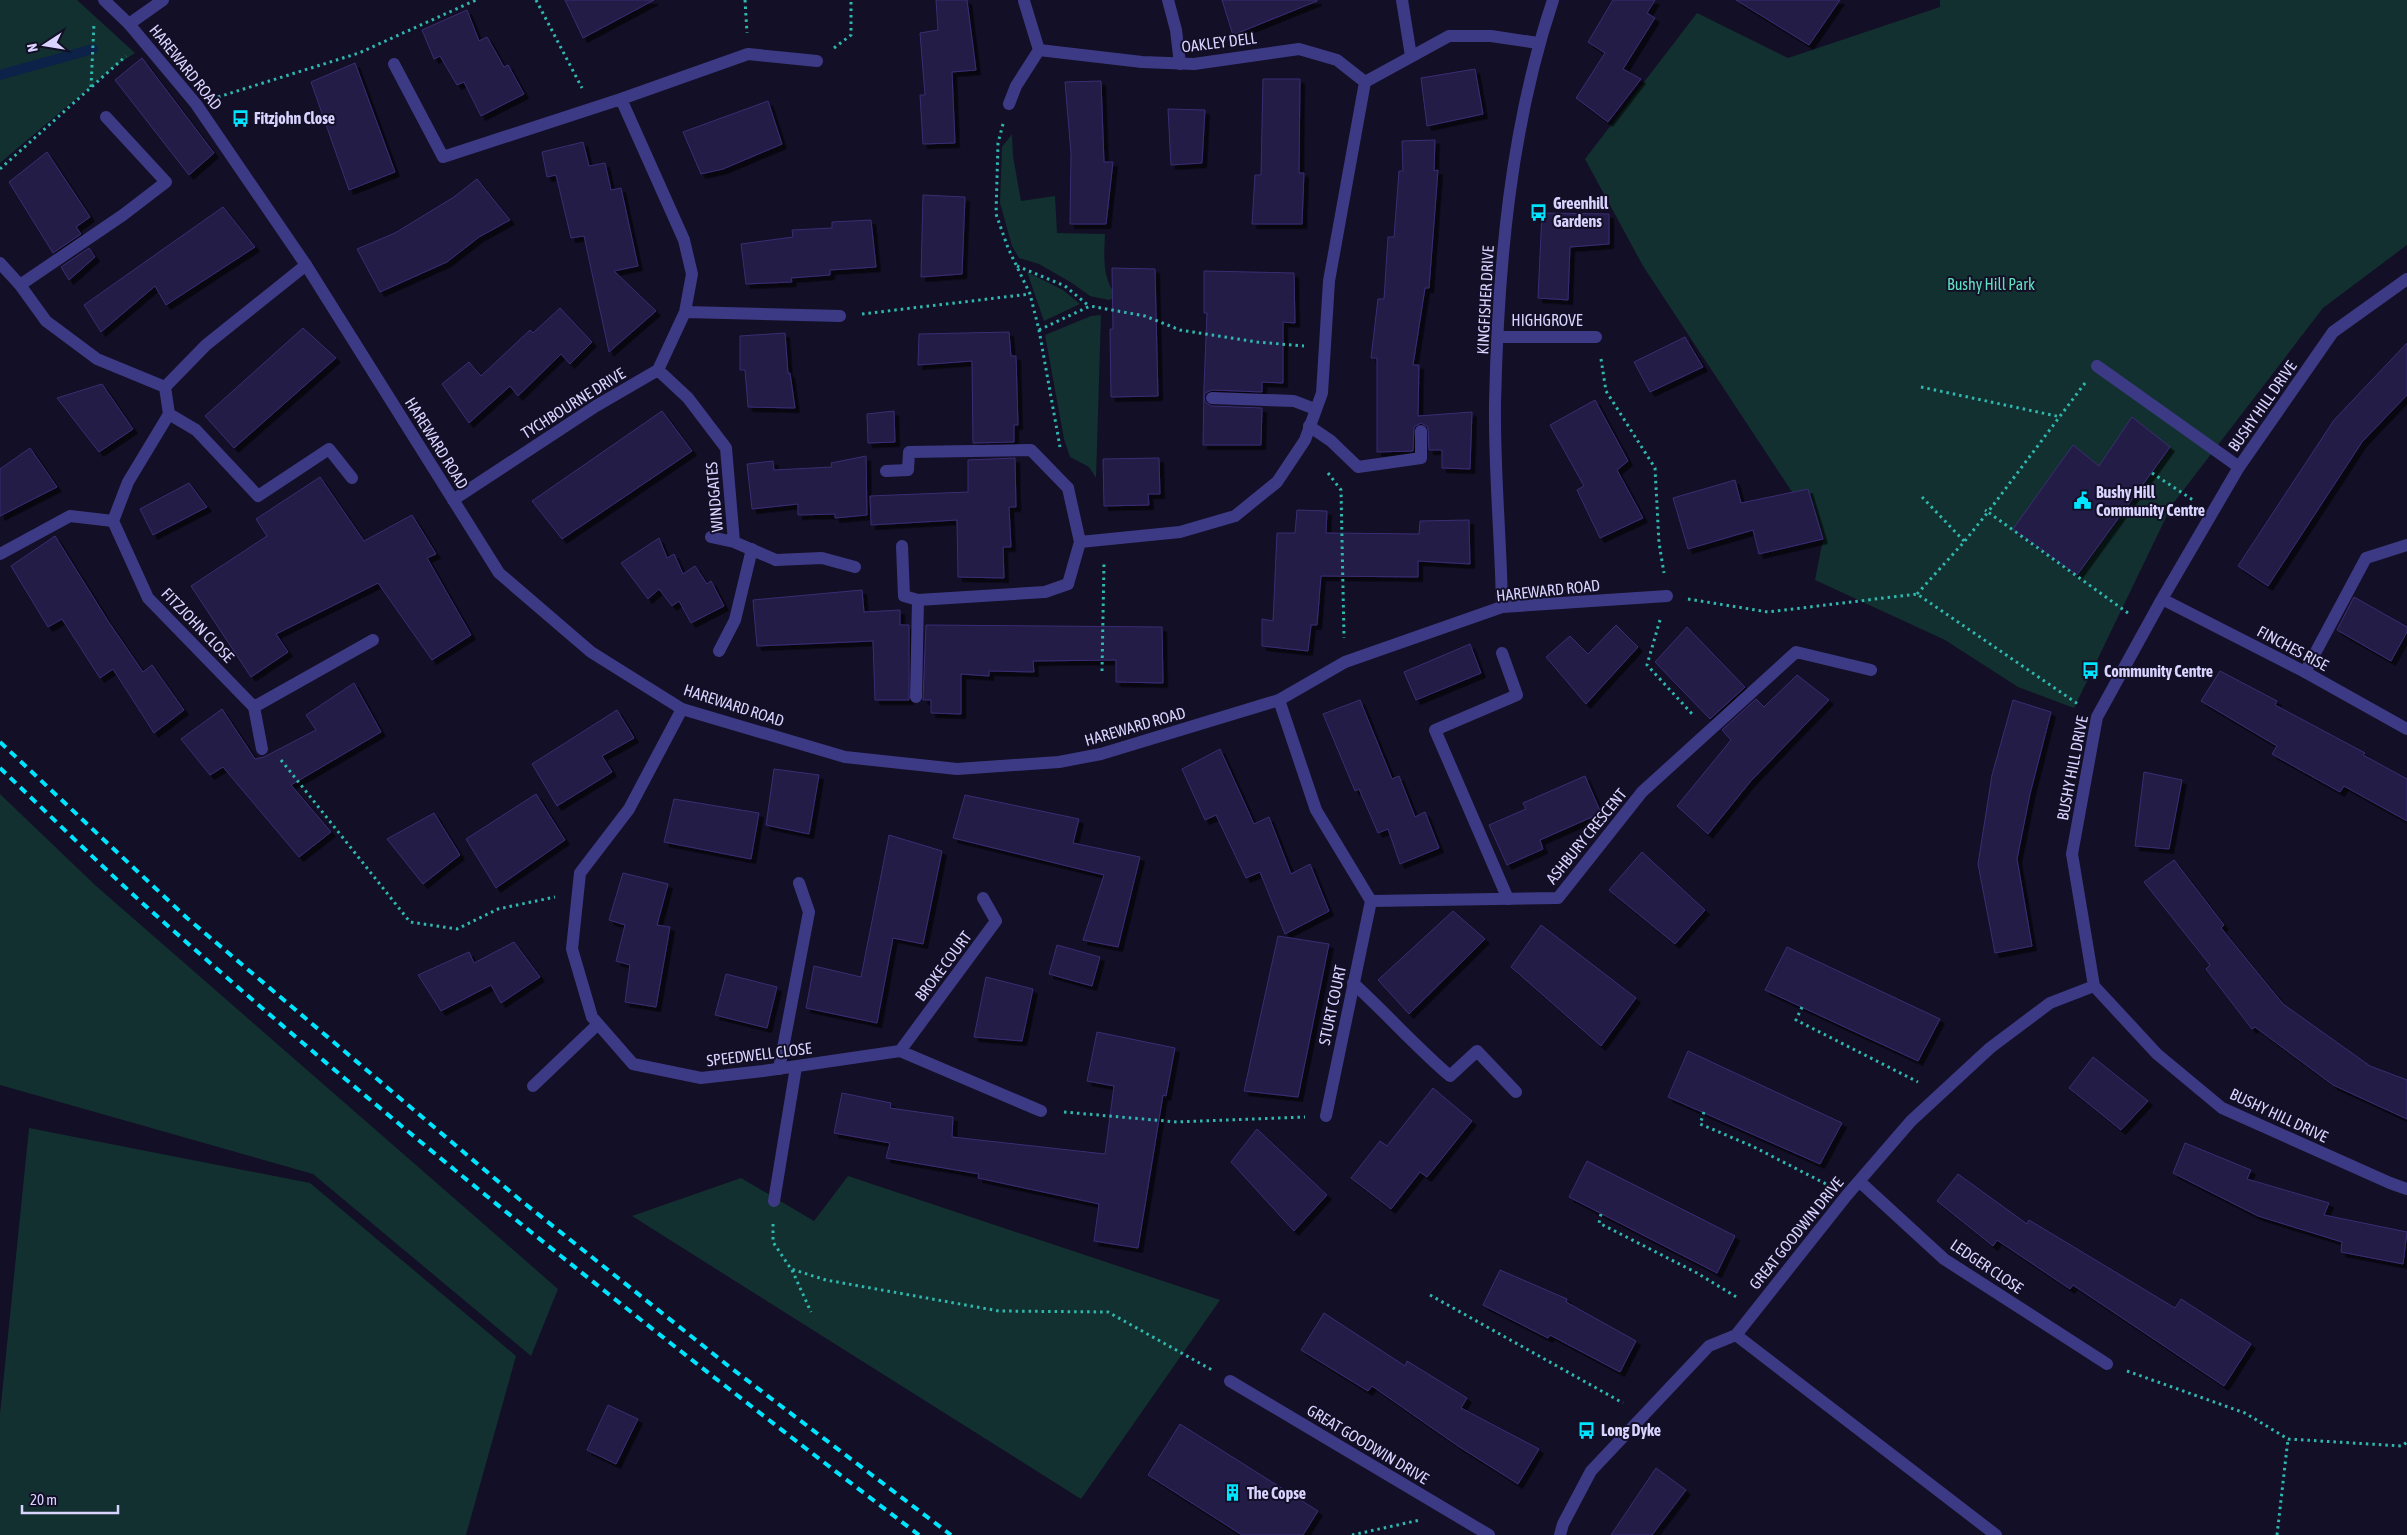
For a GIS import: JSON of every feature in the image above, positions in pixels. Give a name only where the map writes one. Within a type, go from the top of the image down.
[{"type":"street","name":"HAREWARD ROAD","points":[[104,0],[129,24],[196,104],[306,265],[499,572],[591,652],[682,709],[845,756],[957,769],[1059,762],[1101,754],[1279,700],[1345,662],[1502,607],[1667,596]]},
{"type":"street","points":[[129,24],[163,0]]},
{"type":"street","points":[[1168,0],[1176,30],[1180,64]]},
{"type":"street","points":[[1402,0],[1411,56]]},
{"type":"street","name":"KINGFISHER DRIVE","points":[[1502,607],[1495,404],[1506,224],[1520,134],[1538,43],[1553,0]]},
{"type":"street","points":[[1009,104],[1016,86],[1038,50],[1024,1]]},
{"type":"street","points":[[1080,542],[1180,532],[1235,516],[1277,482],[1305,440],[1322,392],[1329,281],[1365,82],[1449,36],[1491,36],[1538,43]]},
{"type":"street","name":"OAKLEY DELL","points":[[1038,50],[1142,62],[1194,64],[1299,49],[1337,60],[1365,82]]},
{"type":"street","points":[[394,64],[443,157],[621,99],[748,54],[817,61]]},
{"type":"street","points":[[621,99],[684,240],[692,274],[686,312],[658,370]]},
{"type":"street","points":[[20,285],[123,215],[166,182],[106,117]]},
{"type":"street","points":[[0,263],[20,285],[46,321],[97,359],[165,387]]},
{"type":"street","points":[[165,387],[206,345],[306,265]]},
{"type":"street","name":"BUSHY HILL DRIVE","points":[[2407,278],[2332,332],[2239,467],[2146,626],[2097,717],[2072,854],[2094,986],[2157,1054],[2222,1108],[2390,1183],[2407,1188]]},
{"type":"street","points":[[686,312],[840,316]]},
{"type":"street","name":"HIGHGROVE","points":[[1498,337],[1596,337]]},
{"type":"street","points":[[2097,366],[2239,467]]},
{"type":"street","name":"TYCHBOURNE DRIVE","points":[[453,500],[596,406],[658,370]]},
{"type":"street","name":"WINDGATES","points":[[658,370],[688,398],[726,448],[734,542],[776,560],[822,558],[855,567]]},
{"type":"street","points":[[0,554],[70,516],[113,521],[128,482],[169,414],[165,387]]},
{"type":"street","points":[[1212,398],[1294,400],[1315,409]]},
{"type":"street","points":[[169,414],[196,430],[258,496],[329,449],[352,478]]},
{"type":"street","points":[[1309,426],[1331,441],[1358,467],[1421,458],[1421,430]]},
{"type":"street","points":[[886,471],[908,470],[909,452],[1031,450],[1068,488],[1080,542],[1068,584],[1045,592],[918,600],[904,596],[902,546]]},
{"type":"street","name":"FITZJOHN CLOSE","points":[[113,521],[148,598],[254,706]]},
{"type":"street","points":[[711,537],[734,542]]},
{"type":"street","points":[[2305,672],[2366,558],[2407,546]]},
{"type":"street","points":[[720,651],[735,620],[752,549]]},
{"type":"street","name":"FINCHES RISE","points":[[2162,599],[2305,672],[2407,730]]},
{"type":"street","points":[[916,697],[918,600]]},
{"type":"street","points":[[262,749],[254,706],[373,640]]},
{"type":"street","name":"ASHBURY CRESCENT","points":[[1371,901],[1558,898],[1642,792],[1796,652],[1871,670]]},
{"type":"street","points":[[1502,653],[1517,695],[1435,730],[1508,899]]},
{"type":"street","points":[[1279,700],[1316,810],[1371,901]]},
{"type":"street","name":"SPEEDWELL CLOSE","points":[[682,709],[629,809],[580,873],[572,949],[592,1018],[634,1064],[701,1078],[796,1067],[900,1051]]},
{"type":"street","points":[[779,1069],[809,912],[799,884]]},
{"type":"street","name":"BROKE COURT","points":[[900,1051],[996,921],[983,898]]},
{"type":"street","name":"STURT COURT","points":[[1326,1116],[1371,901]]},
{"type":"street","points":[[1353,983],[1395,1021],[1425,1055],[1450,1076],[1477,1051],[1516,1092]]},
{"type":"street","name":"GREAT GOODWIN DRIVE","points":[[1736,1336],[1846,1196],[1911,1121],[1990,1048],[2050,1003],[2094,986]]},
{"type":"street","points":[[533,1086],[598,1024]]},
{"type":"street","points":[[900,1051],[1041,1110]]},
{"type":"street","points":[[774,1201],[796,1067]]},
{"type":"street","name":"LEDGER CLOSE","points":[[1859,1181],[1944,1259],[2107,1364]]},
{"type":"street","points":[[1560,1535],[1562,1524],[1591,1471],[1709,1346],[1736,1336],[1996,1535]]},
{"type":"street","name":"GREAT GOODWIN DRIVE","points":[[1230,1380],[1489,1535]]},
{"type":"path","points":[[196,104],[359,53],[476,0]]},
{"type":"path","points":[[536,0],[593,108]]},
{"type":"path","points":[[745,0],[748,54]]},
{"type":"path","points":[[817,61],[851,35],[852,0]]},
{"type":"path","points":[[91,88],[94,20]]},
{"type":"path","points":[[0,169],[143,40]]},
{"type":"path","points":[[1009,104],[998,143],[996,214],[1016,266],[1030,294],[1039,330],[1068,488]]},
{"type":"path","points":[[1016,266],[1065,286],[1090,306],[1145,316],[1180,330],[1257,342],[1326,347]]},
{"type":"path","points":[[840,316],[1030,294]]},
{"type":"path","points":[[1039,330],[1090,306]]},
{"type":"path","points":[[1596,337],[1606,391],[1655,468],[1659,543],[1667,596],[1647,665],[1708,732]]},
{"type":"path","points":[[1667,596],[1768,612],[1917,594],[1964,542],[1986,511],[2062,417],[2097,366]]},
{"type":"path","points":[[1921,387],[2062,417]]},
{"type":"path","points":[[1305,440],[1341,490],[1345,662]]},
{"type":"path","points":[[2152,473],[2212,513]]},
{"type":"path","points":[[1922,497],[1964,542]]},
{"type":"path","points":[[1986,511],[2146,626]]},
{"type":"path","points":[[1102,671],[1105,539]]},
{"type":"path","points":[[1917,594],[2097,717]]},
{"type":"path","points":[[262,749],[276,754],[410,922],[457,929],[498,909],[578,893]]},
{"type":"path","points":[[1802,1007],[1796,1020],[1904,1074],[1939,1095]]},
{"type":"path","points":[[1041,1110],[1177,1122],[1326,1116]]},
{"type":"path","points":[[1704,1112],[1700,1124],[1752,1146],[1846,1196]]},
{"type":"path","points":[[774,1201],[773,1242],[792,1269],[811,1312]]},
{"type":"path","points":[[1601,1214],[1599,1222],[1697,1273],[1756,1309]]},
{"type":"path","points":[[792,1269],[826,1280],[1000,1311],[1108,1312],[1230,1380]]},
{"type":"path","points":[[1430,1295],[1643,1415]]},
{"type":"path","points":[[2107,1364],[2245,1413],[2288,1439],[2402,1446],[2407,1442]]},
{"type":"path","points":[[2277,1535],[2288,1439]]},
{"type":"path","points":[[1352,1535],[1370,1533],[1452,1513]]},
{"type":"green space","points":[[0,0],[77,0],[135,53],[115,66],[0,163]]},
{"type":"green space","name":"Bushy Hill Park","points":[[1940,0],[2407,0],[2407,245],[2323,308],[2172,505],[2074,708],[2018,687],[1945,640],[1815,580],[1823,539],[1643,266],[1585,159],[1697,13],[1788,58],[1940,7]]},
{"type":"green space","points":[[1012,134],[1013,156],[1021,201],[1055,196],[1057,233],[1105,234],[1104,259],[1106,275],[1117,297],[1109,300],[1090,296],[1039,264],[1019,258],[1012,246],[1000,203],[1002,147]]},
{"type":"green space","points":[[1027,272],[1063,290],[1080,304],[1044,321]]},
{"type":"green space","points":[[1101,315],[1096,478],[1089,467],[1070,457],[1064,439],[1045,335],[1091,316]]},
{"type":"green space","points":[[0,794],[95,885],[558,1289],[531,1356],[313,1174],[0,1085]]},
{"type":"green space","points":[[29,1128],[310,1183],[516,1356],[466,1535],[0,1535],[0,1414]]},
{"type":"green space","points":[[848,1176],[1220,1300],[1081,1499],[632,1216],[741,1178],[814,1221]]},
{"type":"building","points":[[565,0],[654,0],[583,38]]},
{"type":"building","points":[[936,0],[967,0],[976,70],[952,72],[955,143],[923,144],[920,95],[925,95],[920,33],[938,30]]},
{"type":"building","points":[[1222,0],[1317,0],[1317,1],[1233,35]]},
{"type":"building","points":[[1613,0],[1655,0],[1647,13],[1655,18],[1623,69],[1641,79],[1608,122],[1576,98],[1605,53],[1588,42]]},
{"type":"building","points":[[1736,0],[1840,0],[1809,45]]},
{"type":"building","points":[[467,10],[479,41],[487,37],[504,67],[508,65],[524,94],[481,116],[464,82],[457,85],[440,56],[434,59],[422,30]]},
{"type":"building","points":[[142,58],[214,153],[189,175],[115,80]]},
{"type":"building","points":[[355,63],[395,172],[349,190],[311,82]]},
{"type":"building","points":[[1475,69],[1483,114],[1427,126],[1421,78]]},
{"type":"building","points":[[1263,79],[1300,79],[1299,173],[1304,173],[1302,224],[1252,224],[1255,175],[1261,175]]},
{"type":"building","points":[[1101,81],[1104,162],[1113,162],[1106,224],[1070,224],[1071,153],[1065,82]]},
{"type":"building","points":[[768,101],[782,144],[723,169],[701,174],[683,132]]},
{"type":"building","points":[[1168,109],[1205,110],[1202,163],[1171,165]]},
{"type":"building","points":[[1435,140],[1434,171],[1438,170],[1429,288],[1425,288],[1413,365],[1419,365],[1418,416],[1472,412],[1470,469],[1442,468],[1442,450],[1429,450],[1428,427],[1421,423],[1414,427],[1413,451],[1377,452],[1377,358],[1371,358],[1378,299],[1384,299],[1388,237],[1394,237],[1399,171],[1403,171],[1402,141]]},
{"type":"building","points":[[583,142],[589,166],[605,163],[611,190],[621,188],[638,266],[614,271],[656,311],[609,352],[584,236],[571,238],[556,175],[547,177],[542,152]]},
{"type":"building","points":[[47,152],[90,217],[76,227],[81,234],[53,253],[9,182]]},
{"type":"building","points":[[477,179],[510,220],[479,237],[447,262],[380,292],[357,249],[395,233],[454,197]]},
{"type":"building","points":[[923,195],[965,197],[962,274],[921,277]]},
{"type":"building","points":[[223,207],[255,247],[166,305],[155,286],[101,332],[84,305]]},
{"type":"building","points":[[1542,213],[1609,214],[1609,244],[1570,247],[1568,300],[1538,298]]},
{"type":"building","points":[[871,220],[876,267],[830,270],[830,275],[791,278],[792,282],[746,284],[741,244],[793,237],[792,230],[832,228],[832,222]]},
{"type":"building","points":[[89,248],[95,257],[69,280],[61,267]]},
{"type":"building","points":[[1112,268],[1155,269],[1158,396],[1111,397],[1110,329],[1113,329]]},
{"type":"building","points":[[1204,271],[1294,273],[1295,323],[1283,322],[1283,383],[1262,382],[1262,392],[1212,390],[1205,393],[1204,397],[1205,402],[1211,406],[1262,408],[1261,445],[1203,445],[1204,387],[1207,313],[1204,313]]},
{"type":"building","points":[[560,308],[592,342],[570,364],[561,354],[518,396],[510,386],[469,423],[442,384],[469,362],[481,376],[530,330],[533,333]]},
{"type":"building","points":[[303,328],[336,358],[234,448],[205,416]]},
{"type":"building","points":[[1009,332],[1011,356],[1016,356],[1018,425],[1014,425],[1014,442],[973,443],[972,361],[918,365],[919,334]]},
{"type":"building","points":[[785,333],[788,373],[790,373],[795,408],[748,407],[745,370],[740,370],[740,336]]},
{"type":"building","points":[[1685,337],[1703,367],[1650,392],[1634,362]]},
{"type":"building","points":[[2407,343],[2407,395],[2362,442],[2268,586],[2238,566],[2334,420]]},
{"type":"building","points":[[102,384],[133,429],[99,452],[57,398]]},
{"type":"building","points":[[1595,400],[1628,461],[1617,470],[1643,518],[1600,538],[1577,490],[1584,486],[1550,425]]},
{"type":"building","points":[[662,411],[692,451],[562,539],[532,501]]},
{"type":"building","points":[[894,411],[895,442],[868,443],[867,414]]},
{"type":"building","name":"Bushy Hill Community Centre","points":[[2132,417],[2170,447],[2077,575],[2013,529],[2073,445],[2099,466]]},
{"type":"building","points":[[30,448],[57,487],[0,516],[0,469]]},
{"type":"building","points":[[866,456],[867,515],[835,518],[835,514],[798,515],[798,504],[752,509],[747,464],[773,461],[774,470],[832,467],[831,463]]},
{"type":"building","points":[[1015,458],[1016,507],[1009,507],[1011,547],[1003,547],[1004,578],[958,577],[957,520],[871,525],[870,496],[968,492],[968,460]]},
{"type":"building","points":[[1159,458],[1160,494],[1148,494],[1149,505],[1104,506],[1103,459]]},
{"type":"building","points":[[320,477],[364,541],[412,515],[436,554],[427,558],[471,635],[432,660],[378,583],[276,634],[288,652],[251,677],[191,586],[267,536],[256,519]]},
{"type":"building","points":[[1735,480],[1741,503],[1808,489],[1823,539],[1759,554],[1753,530],[1688,549],[1673,498]]},
{"type":"building","points":[[189,483],[207,507],[153,535],[140,509]]},
{"type":"building","points":[[1297,510],[1327,511],[1326,533],[1419,534],[1420,521],[1469,520],[1470,564],[1418,561],[1418,577],[1321,576],[1317,625],[1311,625],[1308,651],[1262,646],[1262,619],[1273,621],[1277,533],[1295,533]]},
{"type":"building","points":[[55,536],[108,621],[143,672],[152,665],[184,710],[154,733],[113,669],[100,678],[62,619],[48,627],[11,566]]},
{"type":"building","points":[[659,538],[667,558],[674,554],[683,574],[695,566],[707,584],[711,581],[724,606],[691,623],[679,601],[672,606],[659,589],[648,599],[621,563]]},
{"type":"building","points":[[862,590],[864,612],[900,610],[900,625],[909,625],[909,700],[875,700],[873,641],[757,646],[753,600]]},
{"type":"building","points":[[2354,597],[2407,627],[2407,632],[2391,661],[2337,630]]},
{"type":"building","points":[[926,625],[1162,627],[1163,683],[1116,682],[1116,660],[1033,661],[1034,672],[989,671],[989,676],[961,674],[961,714],[931,713],[931,700],[923,700]]},
{"type":"building","points":[[1616,625],[1638,647],[1586,704],[1546,657],[1570,636],[1588,654]]},
{"type":"building","points":[[1687,627],[1745,687],[1710,719],[1655,662]]},
{"type":"building","points":[[1470,644],[1481,673],[1416,700],[1404,672]]},
{"type":"building","points":[[2220,671],[2277,701],[2275,705],[2365,753],[2363,755],[2407,779],[2407,821],[2344,786],[2340,792],[2272,754],[2277,746],[2201,701]]},
{"type":"building","points":[[1797,675],[1829,700],[1750,782],[1708,834],[1677,806],[1731,740],[1722,730],[1756,699],[1764,707]]},
{"type":"building","points":[[354,683],[381,732],[291,785],[331,832],[299,857],[223,767],[210,775],[181,739],[222,709],[255,759],[264,757],[316,730],[306,715]]},
{"type":"building","points":[[1360,700],[1392,779],[1399,776],[1415,817],[1425,812],[1439,848],[1400,864],[1388,829],[1378,833],[1359,789],[1355,791],[1323,714]]},
{"type":"building","points":[[2013,700],[2051,712],[2030,794],[2017,859],[2032,946],[1995,953],[1978,864],[1992,775]]},
{"type":"building","points":[[617,710],[634,738],[602,756],[612,772],[557,806],[532,764]]},
{"type":"building","points":[[1220,749],[1254,824],[1269,817],[1291,874],[1310,864],[1329,911],[1285,934],[1260,872],[1246,878],[1216,815],[1205,820],[1182,769]]},
{"type":"building","points":[[774,769],[819,775],[809,834],[766,825]]},
{"type":"building","points":[[2144,772],[2182,780],[2169,849],[2135,846]]},
{"type":"building","points":[[1585,776],[1601,813],[1540,840],[1543,849],[1507,865],[1489,825],[1526,809],[1523,803]]},
{"type":"building","points":[[536,794],[565,840],[496,888],[466,839]]},
{"type":"building","points":[[965,795],[1079,819],[1073,843],[1140,857],[1118,947],[1083,940],[1104,875],[953,838]]},
{"type":"building","points":[[674,799],[759,813],[751,859],[664,842]]},
{"type":"building","points":[[434,813],[460,855],[423,884],[387,839]]},
{"type":"building","points":[[889,835],[942,851],[923,944],[893,938],[877,1023],[806,1008],[814,966],[861,977]]},
{"type":"building","points":[[1642,852],[1705,910],[1675,944],[1609,890]]},
{"type":"building","points":[[2174,860],[2224,925],[2221,928],[2283,1004],[2370,1066],[2407,1080],[2407,1119],[2333,1085],[2255,1027],[2252,1029],[2206,969],[2210,965],[2144,882]]},
{"type":"building","points":[[623,873],[668,884],[657,925],[670,927],[656,1007],[625,1002],[630,965],[616,961],[625,925],[609,920]]},
{"type":"building","points":[[1453,911],[1485,939],[1409,1014],[1378,980]]},
{"type":"building","points":[[1541,925],[1636,998],[1601,1046],[1511,967]]},
{"type":"building","points":[[1278,936],[1329,944],[1298,1097],[1244,1091]]},
{"type":"building","points":[[514,942],[540,977],[501,1003],[491,985],[441,1011],[418,975],[469,952],[474,963]]},
{"type":"building","points":[[1057,945],[1100,957],[1092,986],[1049,974]]},
{"type":"building","points":[[1787,947],[1940,1019],[1918,1061],[1765,990]]},
{"type":"building","points":[[726,974],[777,987],[767,1028],[715,1015]]},
{"type":"building","points":[[986,977],[1033,989],[1022,1041],[974,1037]]},
{"type":"building","points":[[1097,1032],[1175,1048],[1166,1096],[1163,1095],[1138,1248],[1094,1241],[1099,1204],[978,1178],[979,1174],[886,1158],[890,1143],[834,1133],[842,1093],[891,1103],[890,1108],[953,1117],[952,1137],[1105,1154],[1114,1086],[1087,1081]]},
{"type":"building","points":[[1688,1051],[1842,1123],[1820,1164],[1668,1097]]},
{"type":"building","points":[[2093,1057],[2148,1101],[2121,1130],[2069,1088]]},
{"type":"building","points":[[1433,1088],[1472,1121],[1427,1177],[1420,1172],[1391,1209],[1351,1178],[1380,1141],[1387,1146]]},
{"type":"building","points":[[1257,1129],[1327,1195],[1294,1231],[1231,1162]]},
{"type":"building","points":[[2185,1143],[2251,1170],[2247,1179],[2329,1203],[2324,1215],[2407,1232],[2403,1264],[2341,1252],[2342,1242],[2258,1216],[2173,1173]]},
{"type":"building","points":[[1587,1161],[1735,1236],[1717,1273],[1569,1197]]},
{"type":"building","points":[[1958,1174],[2027,1224],[2029,1220],[2175,1308],[2181,1299],[2251,1344],[2224,1386],[2073,1285],[2070,1289],[1997,1240],[1993,1246],[1937,1201]]},
{"type":"building","points":[[1500,1270],[1567,1299],[1566,1302],[1636,1341],[1620,1372],[1550,1335],[1548,1338],[1483,1305]]},
{"type":"building","points":[[1324,1313],[1405,1366],[1407,1361],[1467,1398],[1461,1408],[1539,1449],[1518,1484],[1458,1446],[1372,1386],[1368,1391],[1301,1350]]},
{"type":"building","points":[[608,1405],[638,1419],[616,1464],[587,1450]]},
{"type":"building","name":"The Copse","points":[[1180,1424],[1318,1511],[1303,1535],[1242,1535],[1148,1475]]},
{"type":"building","points":[[1656,1468],[1686,1490],[1652,1535],[1611,1535]]},
{"type":"waterway","points":[[0,75],[93,49]]},
{"type":"railway","points":[[0,742],[187,918],[519,1199],[731,1368],[951,1535]]},
{"type":"railway","points":[[0,768],[153,913],[357,1089],[635,1315],[919,1535]]},
{"type":"place","name":"Fitzjohn Close","points":[[240,118]]},
{"type":"place","name":"Greenhill Gardens","points":[[1539,212]]},
{"type":"place","name":"Bushy Hill Community Centre","points":[[2082,501]]},
{"type":"place","name":"Community Centre","points":[[2090,671]]},
{"type":"place","name":"Long Dyke","points":[[1587,1430]]},
{"type":"place","name":"The Copse","points":[[1233,1493]]}]
